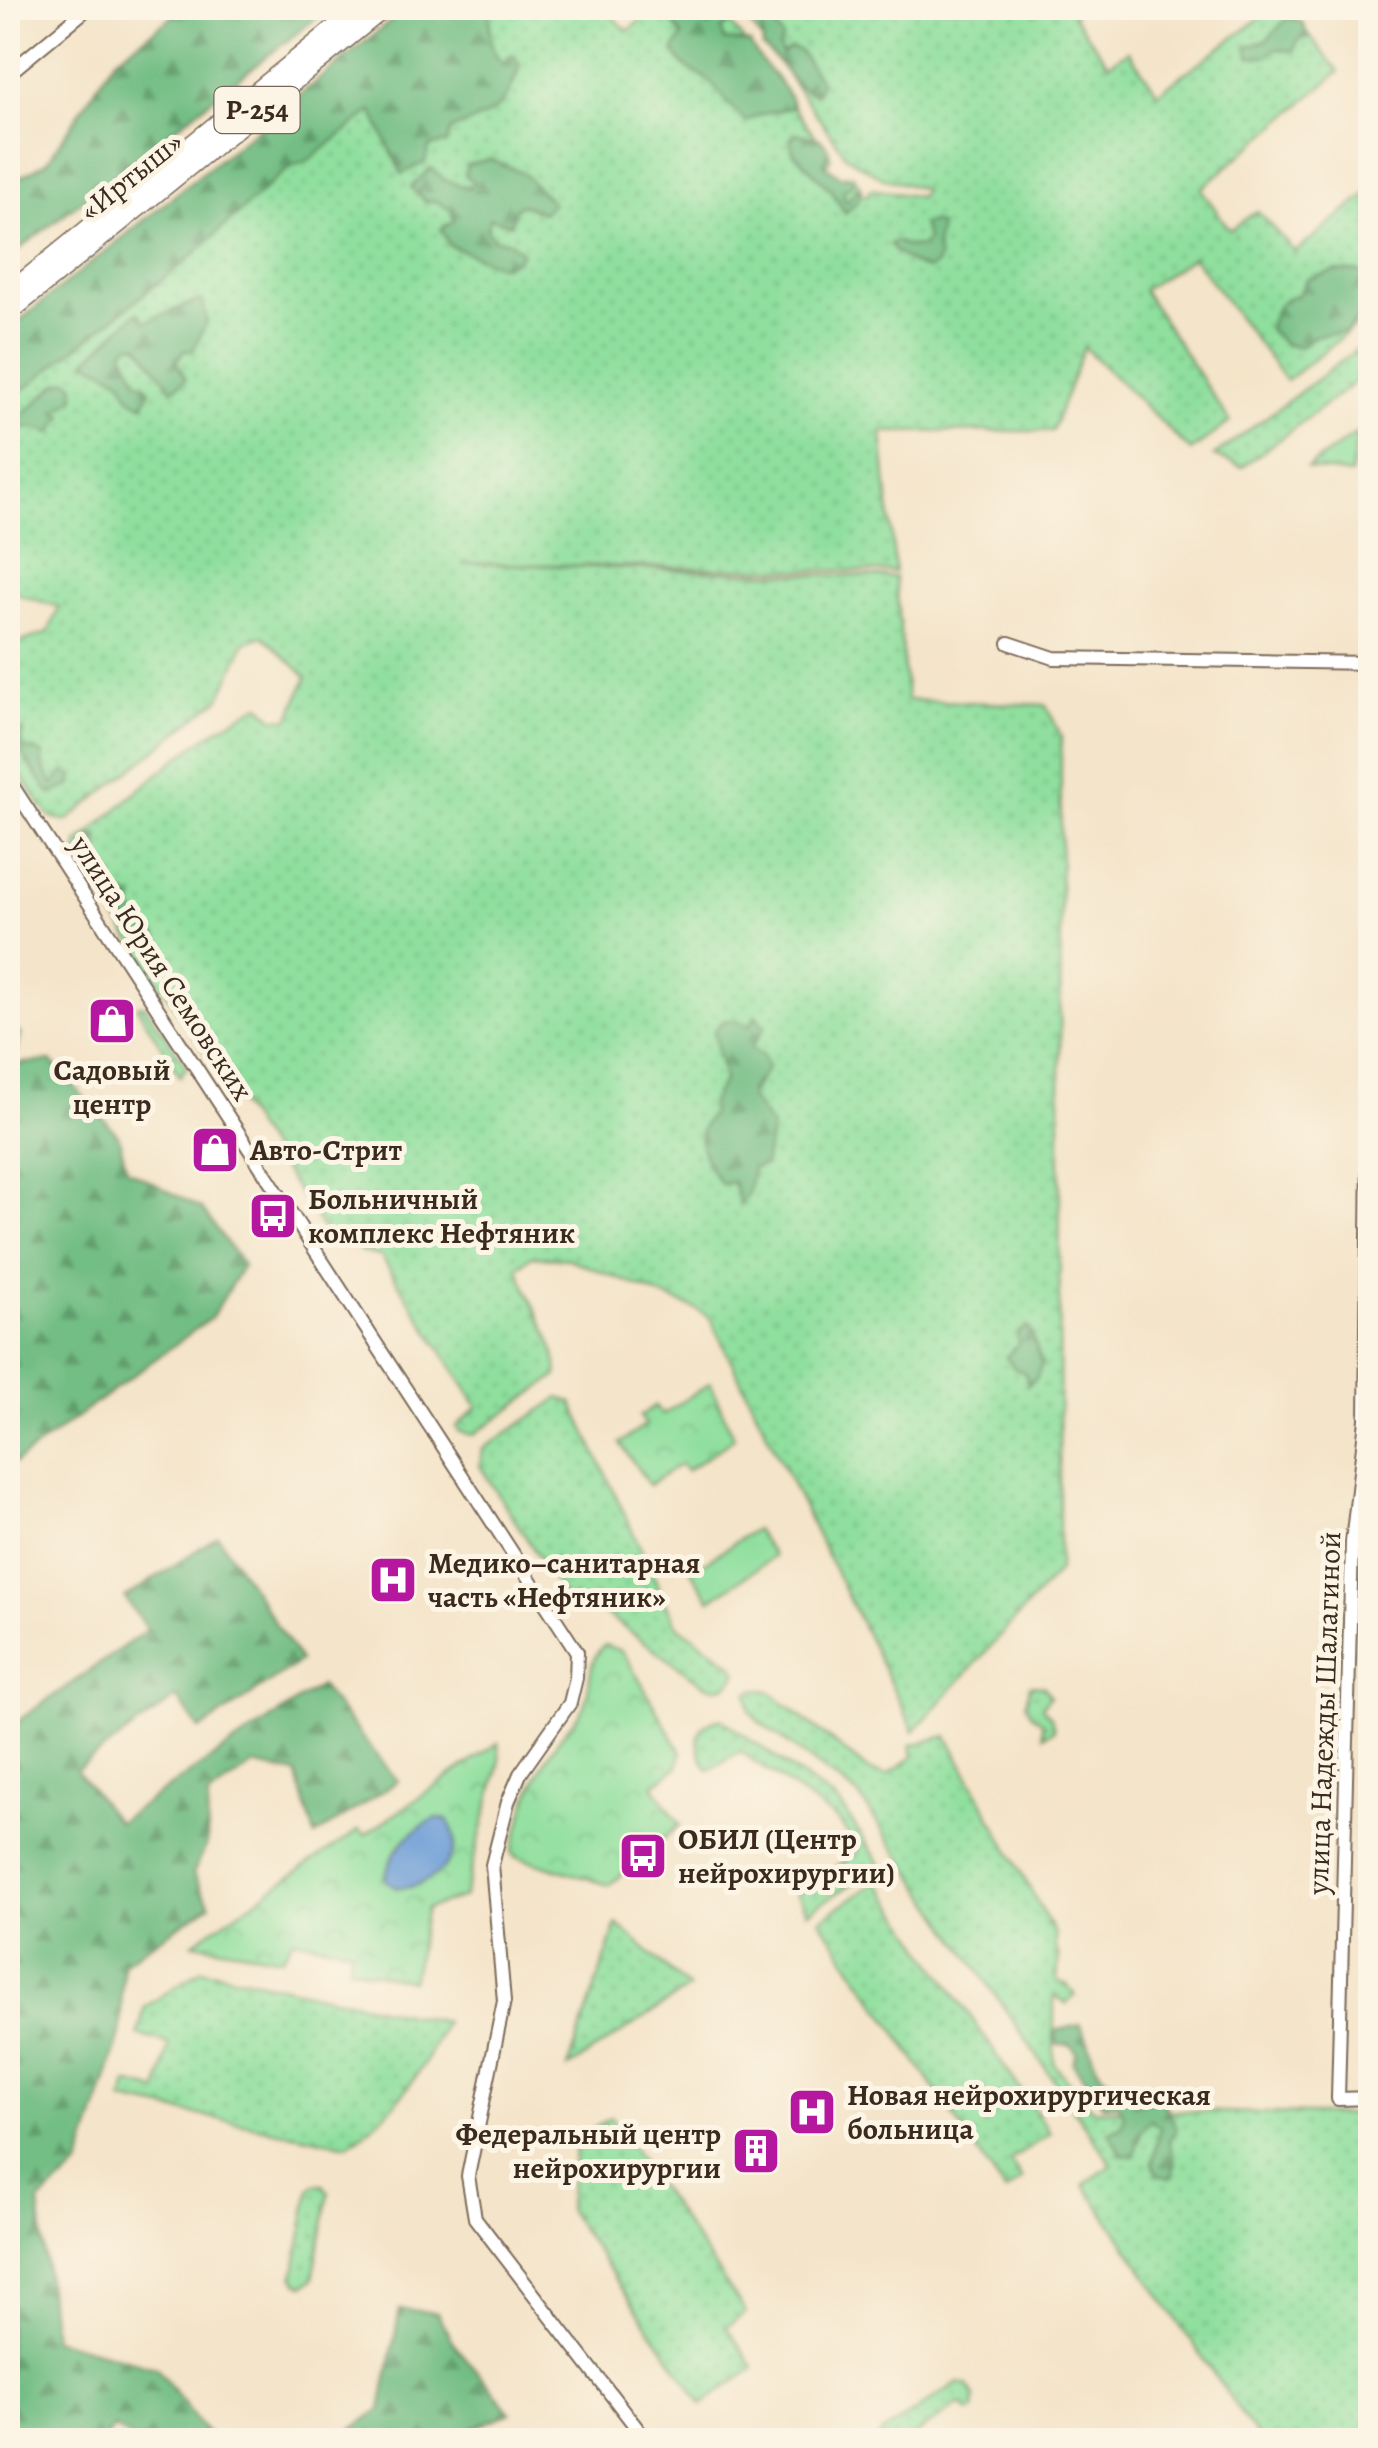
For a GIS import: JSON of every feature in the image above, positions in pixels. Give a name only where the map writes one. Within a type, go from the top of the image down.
[{"type":"highway","name":"«Иртыш»","points":[[8,294],[360,8]]},
{"type":"highway","name":"«Иртыш»","points":[[8,312],[384,8]]},
{"type":"street","points":[[8,74],[88,8]]},
{"type":"street","points":[[1009,644],[1054,658],[1370,662]]},
{"type":"street","name":"улица Юрия Семовских","points":[[8,779],[577,1652],[570,1704],[520,1774],[508,1802],[492,1865],[504,2002],[468,2176],[474,2218],[646,2440]]},
{"type":"street","name":"улица Надежды Шалагиной","points":[[1370,1057],[1366,1420],[1352,1542],[1338,2099],[1370,2098]]},
{"type":"green space","points":[[175,8],[329,8],[8,258],[8,184],[47,162],[115,59],[171,18]]},
{"type":"green space","points":[[407,8],[496,8],[491,11],[490,25],[495,52],[503,63],[512,54],[520,64],[509,92],[496,109],[451,130],[447,143],[429,147],[425,162],[402,174],[372,111],[309,160],[280,175],[192,256],[8,402],[8,330]]},
{"type":"green space","points":[[413,8],[603,8],[628,31],[654,8],[719,8],[831,157],[826,167],[838,180],[848,176],[859,183],[858,192],[867,196],[871,189],[920,197],[923,189],[883,178],[847,157],[739,8],[1082,8],[1072,15],[1109,64],[1128,51],[1158,93],[1274,8],[1287,8],[1339,72],[1201,189],[1230,230],[1257,211],[1295,252],[1370,192],[1370,315],[1286,381],[1193,257],[1143,290],[1230,422],[1191,451],[1084,347],[1052,431],[882,432],[895,572],[462,563],[895,577],[907,700],[1046,705],[1061,736],[1059,1571],[914,1731],[710,1318],[569,1259],[531,1256],[518,1268],[555,1353],[557,1376],[473,1435],[460,1432],[456,1427],[478,1407],[381,1256],[362,1252],[345,1237],[332,1243],[76,858],[78,843],[165,768],[235,718],[260,705],[274,718],[289,719],[307,677],[263,636],[245,642],[220,698],[67,821],[51,817],[8,756],[8,667],[15,664],[14,644],[48,633],[59,607],[20,595],[8,580],[8,332]]},
{"type":"green space","points":[[663,8],[683,8],[708,26],[713,21],[705,8],[728,8],[733,21],[722,29],[724,40],[750,43],[793,106],[746,122],[711,83],[678,57],[674,50],[682,36]]},
{"type":"green space","points":[[760,8],[771,8],[769,15],[783,38],[779,47],[782,54],[791,48],[800,51],[821,82],[816,94],[793,80],[763,48],[755,13]]},
{"type":"green space","points":[[1288,17],[1301,21],[1309,37],[1298,40],[1294,51],[1275,49],[1267,56],[1250,58],[1247,47],[1267,40]]},
{"type":"green space","points":[[795,133],[821,139],[829,150],[824,164],[839,176],[854,176],[852,185],[844,190],[844,198],[847,201],[861,188],[859,200],[845,213],[831,190],[793,152],[790,140]]},
{"type":"green space","points":[[490,159],[522,172],[553,203],[543,213],[521,204],[514,210],[511,224],[490,218],[487,228],[493,239],[510,241],[522,252],[516,261],[500,266],[450,246],[441,229],[454,221],[451,210],[436,201],[425,201],[411,187],[431,168],[445,180],[468,188],[474,182],[465,175],[467,165]]},
{"type":"green space","points":[[933,222],[940,226],[936,246],[939,258],[928,270],[906,260],[890,244],[895,241],[922,247],[927,238],[922,224]]},
{"type":"green space","points":[[1335,271],[1359,272],[1370,280],[1370,289],[1364,296],[1368,306],[1346,332],[1315,336],[1300,347],[1284,344],[1269,329],[1278,307],[1298,295],[1307,279]]},
{"type":"green space","points":[[202,300],[207,321],[193,351],[184,351],[177,362],[186,379],[173,390],[139,345],[130,344],[123,352],[139,382],[150,391],[143,404],[132,399],[122,380],[86,361],[135,314],[139,313],[145,322]]},
{"type":"green space","points":[[1370,340],[1370,371],[1242,467],[1214,456]]},
{"type":"green space","points":[[69,380],[75,385],[74,399],[55,411],[63,415],[52,433],[17,428],[11,420],[58,383]]},
{"type":"green space","points":[[1357,433],[1351,474],[1307,468]]},
{"type":"green space","points":[[8,720],[10,727],[24,731],[20,741],[24,749],[44,755],[42,765],[53,784],[65,771],[72,775],[72,785],[50,794],[8,734]]},
{"type":"green space","points":[[92,835],[99,836],[98,865],[108,872],[113,887],[106,890],[91,877],[84,860],[82,847]]},
{"type":"green space","points":[[118,897],[134,899],[131,910],[158,938],[149,947],[143,945],[114,905]]},
{"type":"green space","points":[[145,1006],[187,1067],[180,1076],[137,1007]]},
{"type":"green space","points":[[756,1016],[765,1027],[751,1048],[762,1054],[768,1067],[749,1096],[772,1127],[764,1165],[752,1168],[748,1193],[740,1205],[733,1182],[721,1184],[710,1167],[702,1149],[701,1131],[724,1080],[714,1031],[723,1021],[737,1020],[749,1026]]},
{"type":"green space","points":[[8,1022],[21,1035],[12,1064],[51,1061],[118,1135],[127,1169],[202,1209],[243,1265],[212,1317],[8,1468]]},
{"type":"green space","points":[[1029,1327],[1042,1364],[1037,1377],[1028,1385],[1025,1373],[1014,1368],[1006,1357],[1018,1344],[1018,1332]]},
{"type":"green space","points":[[710,1383],[734,1438],[686,1471],[680,1464],[649,1485],[620,1443],[646,1425],[640,1416],[655,1406],[662,1415]]},
{"type":"green space","points":[[559,1398],[572,1402],[676,1624],[732,1664],[737,1672],[728,1684],[705,1685],[598,1609],[563,1595],[480,1466],[483,1449]]},
{"type":"green space","points":[[755,1529],[774,1557],[710,1600],[691,1571]]},
{"type":"green space","points":[[218,1536],[300,1661],[200,1730],[177,1697],[76,1770],[117,1822],[320,1686],[398,1781],[315,1836],[296,1774],[253,1765],[208,1797],[207,1844],[193,1874],[210,1905],[123,1963],[120,2034],[79,2167],[39,2202],[53,2339],[156,2367],[211,2439],[217,2440],[134,2440],[113,2427],[103,2440],[8,2440],[8,1728],[147,1630],[125,1598]]},
{"type":"green space","points":[[605,1645],[621,1651],[629,1662],[681,1752],[678,1767],[653,1785],[680,1825],[649,1851],[646,1848],[635,1857],[637,1861],[609,1885],[512,1853],[534,1784],[555,1745],[583,1708],[592,1665]]},
{"type":"green space","points":[[1030,1685],[1043,1686],[1050,1696],[1042,1707],[1051,1717],[1054,1730],[1043,1736],[1042,1722],[1032,1715],[1026,1703]]},
{"type":"green space","points":[[756,1689],[769,1691],[868,1770],[887,1775],[913,1757],[911,1745],[947,1736],[1055,1935],[1059,1955],[1057,1981],[1068,1985],[1075,1996],[1066,2004],[1054,1996],[1054,2064],[1093,2109],[1358,2115],[1370,2177],[1370,2440],[1259,2440],[1084,2184],[1112,2165],[859,1796],[757,1720],[750,1710],[748,1693]]},
{"type":"green space","points":[[722,1719],[840,1804],[881,1865],[808,1912],[796,1894],[859,1851],[839,1821],[740,1751],[709,1770],[699,1738],[705,1726]]},
{"type":"green space","points":[[498,1743],[500,1761],[464,1897],[426,1909],[412,1981],[349,1967],[351,1949],[293,1939],[282,1958],[193,1943],[359,1830],[365,1835]]},
{"type":"green space","points":[[878,1881],[1050,2133],[1010,2161],[1022,2180],[1005,2192],[820,1920]]},
{"type":"green space","points":[[617,1924],[689,1988],[568,2068]]},
{"type":"green space","points":[[202,1969],[444,2022],[405,2091],[379,2120],[348,2145],[123,2100],[127,2083],[158,2091],[169,2044],[138,2035],[145,2007]]},
{"type":"green space","points":[[1080,2025],[1103,2075],[1121,2084],[1135,2104],[1158,2096],[1166,2106],[1177,2129],[1169,2140],[1175,2165],[1171,2178],[1158,2175],[1152,2163],[1160,2127],[1150,2120],[1141,2131],[1134,2156],[1121,2155],[1109,2132],[1121,2127],[1124,2114],[1117,2104],[1103,2105],[1073,2063],[1077,2052],[1070,2044],[1057,2044],[1055,2031]]},
{"type":"green space","points":[[611,2117],[746,2313],[726,2327],[754,2368],[702,2404],[567,2209],[577,2140]]},
{"type":"green space","points":[[323,2185],[329,2193],[313,2279],[304,2285],[294,2276],[310,2189]]},
{"type":"green space","points":[[400,2309],[437,2313],[452,2341],[511,2413],[454,2440],[337,2440],[381,2409]]},
{"type":"green space","points":[[957,2383],[967,2385],[975,2397],[974,2410],[969,2412],[959,2404],[909,2440],[878,2440],[881,2434]]},
{"type":"water","points":[[437,1818],[447,1820],[454,1833],[451,1857],[444,1868],[422,1883],[396,1888],[385,1879],[397,1850],[418,1828]]},
{"type":"place","name":"Садовый центр","points":[[112,1021]]},
{"type":"place","name":"Авто-Стрит","points":[[215,1150]]},
{"type":"place","name":"Больничный комплекс Нефтяник","points":[[273,1216]]},
{"type":"place","name":"Медико–санитарная часть «Нефтяник»","points":[[393,1580]]},
{"type":"place","name":"ОБИЛ (Центр нейрохирургии)","points":[[643,1856]]},
{"type":"place","name":"Новая нейрохирургическая больница","points":[[812,2112]]},
{"type":"place","name":"Федеральный центр нейрохирургии","points":[[756,2151]]}]
